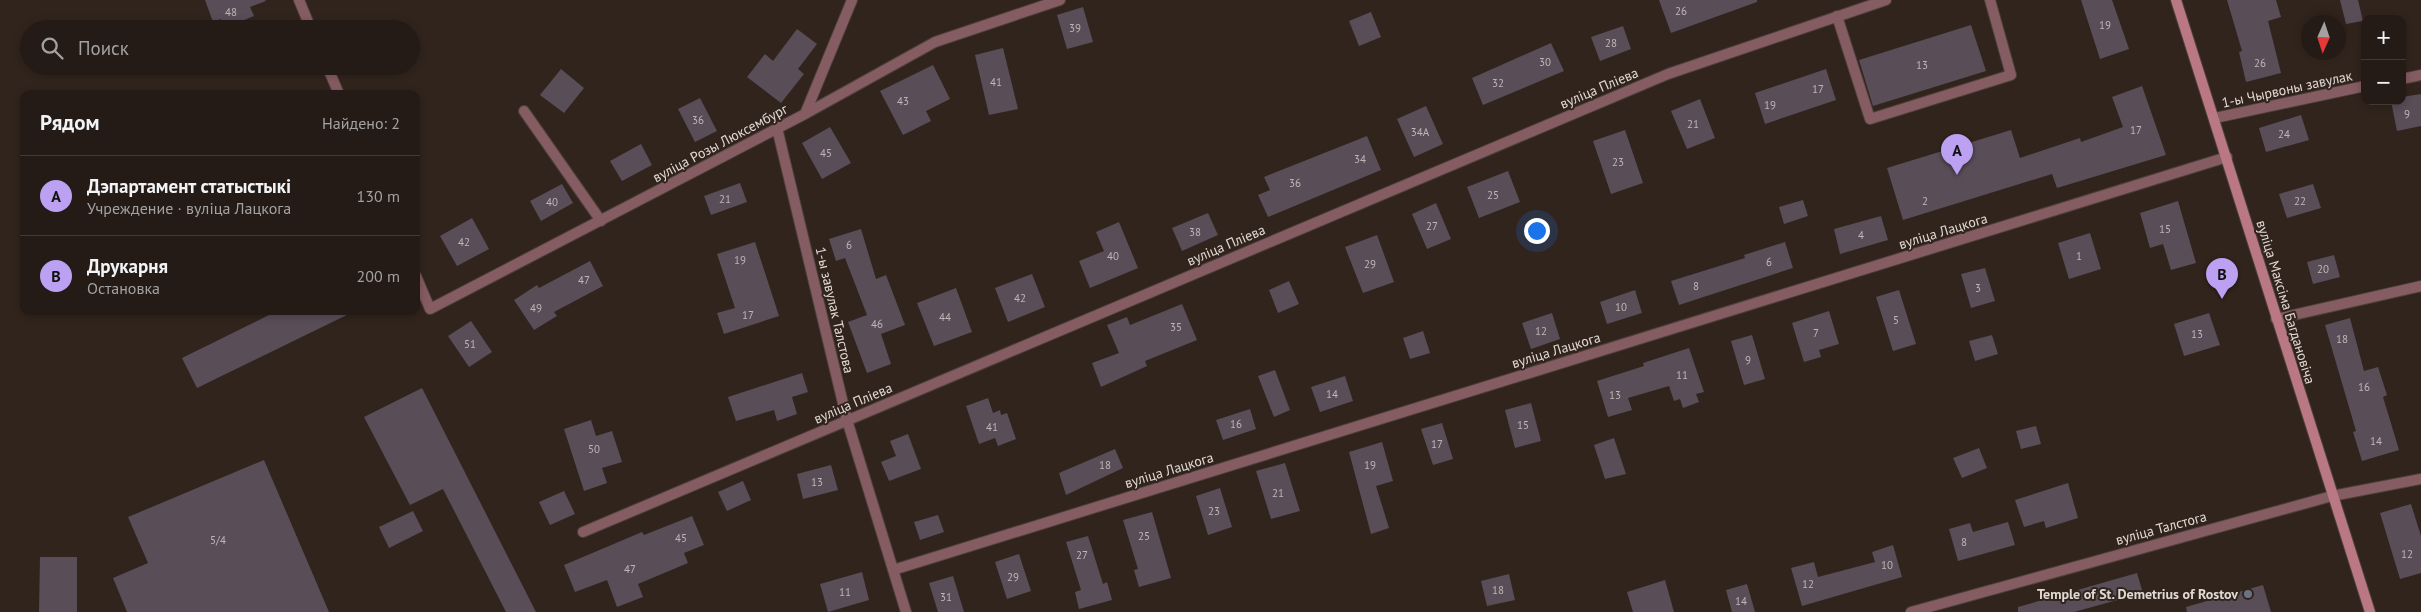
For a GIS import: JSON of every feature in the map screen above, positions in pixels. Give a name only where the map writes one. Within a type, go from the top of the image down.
[{"type":"main road","name":"вуліца Максіма Багдановіча","points":[[2176,0],[2215,118],[2276,320],[2370,612]]},
{"type":"street","points":[[299,0],[307,20]]},
{"type":"street","points":[[805,114],[852,0]]},
{"type":"street","name":"вуліца Розы Люксембург","points":[[420,285],[430,309],[805,114],[935,42],[1060,0]]},
{"type":"street","name":"вуліца Пліева","points":[[583,532],[1668,74],[1886,0]]},
{"type":"street","points":[[1837,16],[1870,119],[2011,75],[1990,0]]},
{"type":"street","points":[[331,75],[337,90]]},
{"type":"street","points":[[2406,78],[2421,75]]},
{"type":"street","name":"1-ы Чырвоны завулак","points":[[2215,118],[2361,87]]},
{"type":"street","points":[[524,111],[601,221]]},
{"type":"street","name":"1-ы завулак Талстова","points":[[777,128],[847,420],[906,612]]},
{"type":"street","name":"вуліца Лацкога","points":[[893,570],[2227,157]]},
{"type":"street","points":[[2276,320],[2421,286]]},
{"type":"street","name":"вуліца Талстога","points":[[1911,612],[2332,496],[2421,478]]},
{"type":"building","points":[[205,0],[266,1],[250,7],[254,16],[244,20],[212,20]]},
{"type":"building","points":[[1659,0],[1757,0],[1757,2],[1671,33]]},
{"type":"building","points":[[2081,0],[2112,0],[2129,49],[2100,59]]},
{"type":"building","points":[[2227,0],[2276,0],[2281,17],[2268,21],[2281,73],[2246,82],[2239,52],[2242,51]]},
{"type":"building","points":[[2340,0],[2358,0],[2361,21],[2346,24],[2346,15],[2344,15]]},
{"type":"building","points":[[1083,7],[1093,42],[1067,49],[1057,15]]},
{"type":"building","points":[[1371,12],[1381,37],[1359,46],[1349,21]]},
{"type":"building","points":[[1971,25],[1986,71],[1873,106],[1859,60]]},
{"type":"building","points":[[1623,26],[1631,49],[1600,61],[1591,37]]},
{"type":"building","points":[[797,29],[817,44],[798,69],[804,74],[781,103],[747,77],[765,54],[773,61]]},
{"type":"building","points":[[1551,43],[1564,71],[1483,105],[1472,78]]},
{"type":"building","points":[[1003,48],[1018,109],[989,115],[975,55]]},
{"type":"building","points":[[933,65],[950,99],[926,111],[931,121],[903,135],[880,91]]},
{"type":"building","points":[[561,69],[584,88],[564,113],[540,95]]},
{"type":"building","points":[[1826,69],[1836,100],[1765,124],[1755,93]]},
{"type":"building","points":[[2142,86],[2166,155],[2057,188],[2052,174],[1903,220],[1887,168],[2011,130],[2020,158],[2080,138],[2081,142],[2123,127],[2112,97]]},
{"type":"building","points":[[2421,94],[2421,126],[2397,131],[2392,105],[2406,105],[2406,96]]},
{"type":"building","points":[[700,98],[717,131],[695,142],[678,109]]},
{"type":"building","points":[[1700,99],[1715,138],[1687,149],[1671,111]]},
{"type":"building","points":[[1426,106],[1443,144],[1414,157],[1397,119]]},
{"type":"building","points":[[2301,115],[2309,140],[2266,152],[2259,128]]},
{"type":"building","points":[[830,127],[851,163],[822,179],[802,143]]},
{"type":"building","points":[[1625,130],[1643,183],[1611,194],[1593,141]]},
{"type":"building","points":[[1367,136],[1381,170],[1268,217],[1258,195],[1270,190],[1264,177]]},
{"type":"building","points":[[641,144],[652,165],[622,181],[610,161]]},
{"type":"building","points":[[1508,171],[1520,202],[1479,218],[1467,187]]},
{"type":"building","points":[[740,183],[747,202],[711,215],[704,196]]},
{"type":"building","points":[[562,184],[573,203],[541,221],[530,201]]},
{"type":"building","points":[[2313,184],[2321,208],[2287,218],[2279,194]]},
{"type":"building","points":[[1803,200],[1808,216],[1784,224],[1779,207]]},
{"type":"building","points":[[2178,201],[2196,263],[2171,270],[2163,244],[2150,248],[2140,213]]},
{"type":"building","points":[[1436,203],[1451,239],[1427,249],[1412,214]]},
{"type":"building","points":[[1208,213],[1218,235],[1182,251],[1172,228]]},
{"type":"building","points":[[1881,216],[1888,240],[1840,254],[1834,229]]},
{"type":"building","points":[[472,218],[489,249],[457,266],[440,236]]},
{"type":"building","points":[[1119,222],[1138,268],[1090,288],[1079,261],[1104,251],[1096,232]]},
{"type":"building","points":[[861,229],[876,279],[886,275],[905,325],[881,334],[891,364],[867,373],[848,322],[867,315],[845,258],[836,261],[829,239]]},
{"type":"building","points":[[2090,233],[2101,269],[2069,279],[2058,243]]},
{"type":"building","points":[[1377,235],[1394,282],[1363,293],[1345,247]]},
{"type":"building","points":[[755,242],[779,316],[724,334],[717,313],[735,308],[717,254]]},
{"type":"building","points":[[1785,242],[1793,268],[1679,305],[1671,281],[1745,258],[1744,255]]},
{"type":"building","points":[[2334,255],[2340,277],[2313,284],[2307,262]]},
{"type":"building","points":[[590,261],[603,286],[554,312],[557,316],[534,330],[514,300],[537,285],[539,288]]},
{"type":"building","points":[[1985,268],[1995,301],[1971,308],[1961,274]]},
{"type":"building","points":[[1032,274],[1045,307],[1008,322],[995,288]]},
{"type":"building","points":[[1289,281],[1299,304],[1278,313],[1269,290]]},
{"type":"building","points":[[956,288],[972,332],[934,346],[917,303]]},
{"type":"building","points":[[1635,290],[1642,313],[1607,324],[1600,302]]},
{"type":"building","points":[[1899,290],[1916,344],[1893,351],[1876,297]]},
{"type":"building","points":[[1182,304],[1197,340],[1145,361],[1147,366],[1101,387],[1092,363],[1119,353],[1107,325],[1127,317],[1130,325]]},
{"type":"building","points":[[1829,311],[1839,344],[1819,350],[1821,357],[1804,362],[1792,323]]},
{"type":"building","points":[[1552,313],[1560,339],[1531,349],[1522,323]]},
{"type":"building","points":[[2209,313],[2220,345],[2184,356],[2174,324]]},
{"type":"building","points":[[269,315],[347,315],[197,388],[182,358]]},
{"type":"building","points":[[2350,318],[2364,371],[2378,367],[2387,395],[2383,397],[2399,450],[2362,461],[2353,432],[2356,431],[2325,325]]},
{"type":"building","points":[[471,321],[492,352],[469,367],[448,336]]},
{"type":"building","points":[[1423,331],[1430,353],[1410,359],[1403,338]]},
{"type":"building","points":[[1752,335],[1765,379],[1744,385],[1731,341]]},
{"type":"building","points":[[1992,335],[1998,354],[1975,361],[1969,341]]},
{"type":"building","points":[[1689,348],[1704,392],[1696,394],[1699,402],[1683,408],[1680,399],[1674,401],[1669,386],[1628,398],[1632,410],[1608,417],[1597,381],[1644,366],[1643,363]]},
{"type":"building","points":[[1275,370],[1290,410],[1274,417],[1258,376]]},
{"type":"building","points":[[802,373],[808,392],[792,397],[797,414],[777,421],[774,410],[736,421],[728,397]]},
{"type":"building","points":[[1345,376],[1353,401],[1320,412],[1311,387]]},
{"type":"building","points":[[422,388],[536,612],[506,612],[443,489],[410,505],[364,417]]},
{"type":"building","points":[[988,398],[993,413],[1000,410],[1001,415],[1007,413],[1016,439],[998,446],[995,438],[979,444],[966,406]]},
{"type":"building","points":[[1531,403],[1541,441],[1515,448],[1505,410]]},
{"type":"building","points":[[1250,409],[1256,429],[1223,440],[1216,420]]},
{"type":"building","points":[[591,420],[596,436],[612,431],[622,462],[602,468],[607,483],[584,491],[564,429]]},
{"type":"building","points":[[1442,423],[1453,459],[1433,465],[1421,429]]},
{"type":"building","points":[[2036,426],[2041,444],[2021,449],[2016,431]]},
{"type":"building","points":[[908,434],[921,469],[889,481],[881,462],[896,456],[890,441]]},
{"type":"building","points":[[1614,438],[1626,474],[1605,479],[1594,445]]},
{"type":"building","points":[[1382,442],[1393,481],[1376,486],[1389,528],[1371,534],[1349,452]]},
{"type":"building","points":[[1979,448],[1987,468],[1962,478],[1953,458]]},
{"type":"building","points":[[1115,449],[1123,468],[1066,495],[1059,473]]},
{"type":"building","points":[[264,460],[329,612],[127,612],[113,578],[148,563],[128,517]]},
{"type":"building","points":[[1285,463],[1300,511],[1271,519],[1256,471]]},
{"type":"building","points":[[831,465],[838,490],[803,499],[797,474]]},
{"type":"building","points":[[743,481],[751,500],[727,511],[718,492]]},
{"type":"building","points":[[2068,483],[2078,518],[2046,528],[2044,521],[2024,527],[2015,500]]},
{"type":"building","points":[[1220,488],[1232,527],[1208,535],[1196,496]]},
{"type":"building","points":[[564,491],[575,514],[550,525],[539,502]]},
{"type":"building","points":[[2411,504],[2421,536],[2421,573],[2400,579],[2380,513]]},
{"type":"building","points":[[413,511],[423,531],[389,548],[379,527]]},
{"type":"building","points":[[1152,512],[1171,578],[1139,587],[1134,570],[1138,569],[1123,520]]},
{"type":"building","points":[[938,515],[944,532],[920,540],[914,522]]},
{"type":"building","points":[[692,516],[704,545],[684,553],[688,563],[638,584],[643,597],[617,607],[607,580],[575,592],[564,565],[642,532],[644,535]]},
{"type":"building","points":[[2008,522],[2015,545],[1958,561],[1949,529],[1970,523],[1973,532]]},
{"type":"building","points":[[1088,536],[1103,584],[1107,582],[1112,600],[1079,609],[1075,592],[1081,590],[1066,542]]},
{"type":"building","points":[[1893,545],[1902,577],[1802,606],[1791,568],[1814,562],[1818,577],[1875,562],[1872,552]]},
{"type":"building","points":[[1019,554],[1031,591],[1007,599],[995,562]]},
{"type":"building","points":[[40,557],[77,557],[77,612],[39,612]]},
{"type":"building","points":[[862,572],[869,600],[828,612],[820,584]]},
{"type":"building","points":[[2137,573],[2143,593],[2074,612],[2018,612],[2018,607]]},
{"type":"building","points":[[1509,574],[1515,600],[1487,606],[1481,581]]},
{"type":"building","points":[[953,576],[964,612],[938,612],[929,583]]},
{"type":"building","points":[[1665,580],[1674,612],[1633,612],[1627,592]]},
{"type":"building","points":[[1747,584],[1755,612],[1732,612],[1726,590]]},
{"type":"building","name":"Temple of St. Demetrius of Rostov","points":[[2263,585],[2271,612],[2187,612],[2186,607]]},
{"type":"place","name":"Дэпартамент статыстыкі","points":[[1957,175]]},
{"type":"place","name":"Друкарня","points":[[2222,299]]},
{"type":"place","name":"Temple of St. Demetrius of Rostov","points":[[2248,594]]}]
